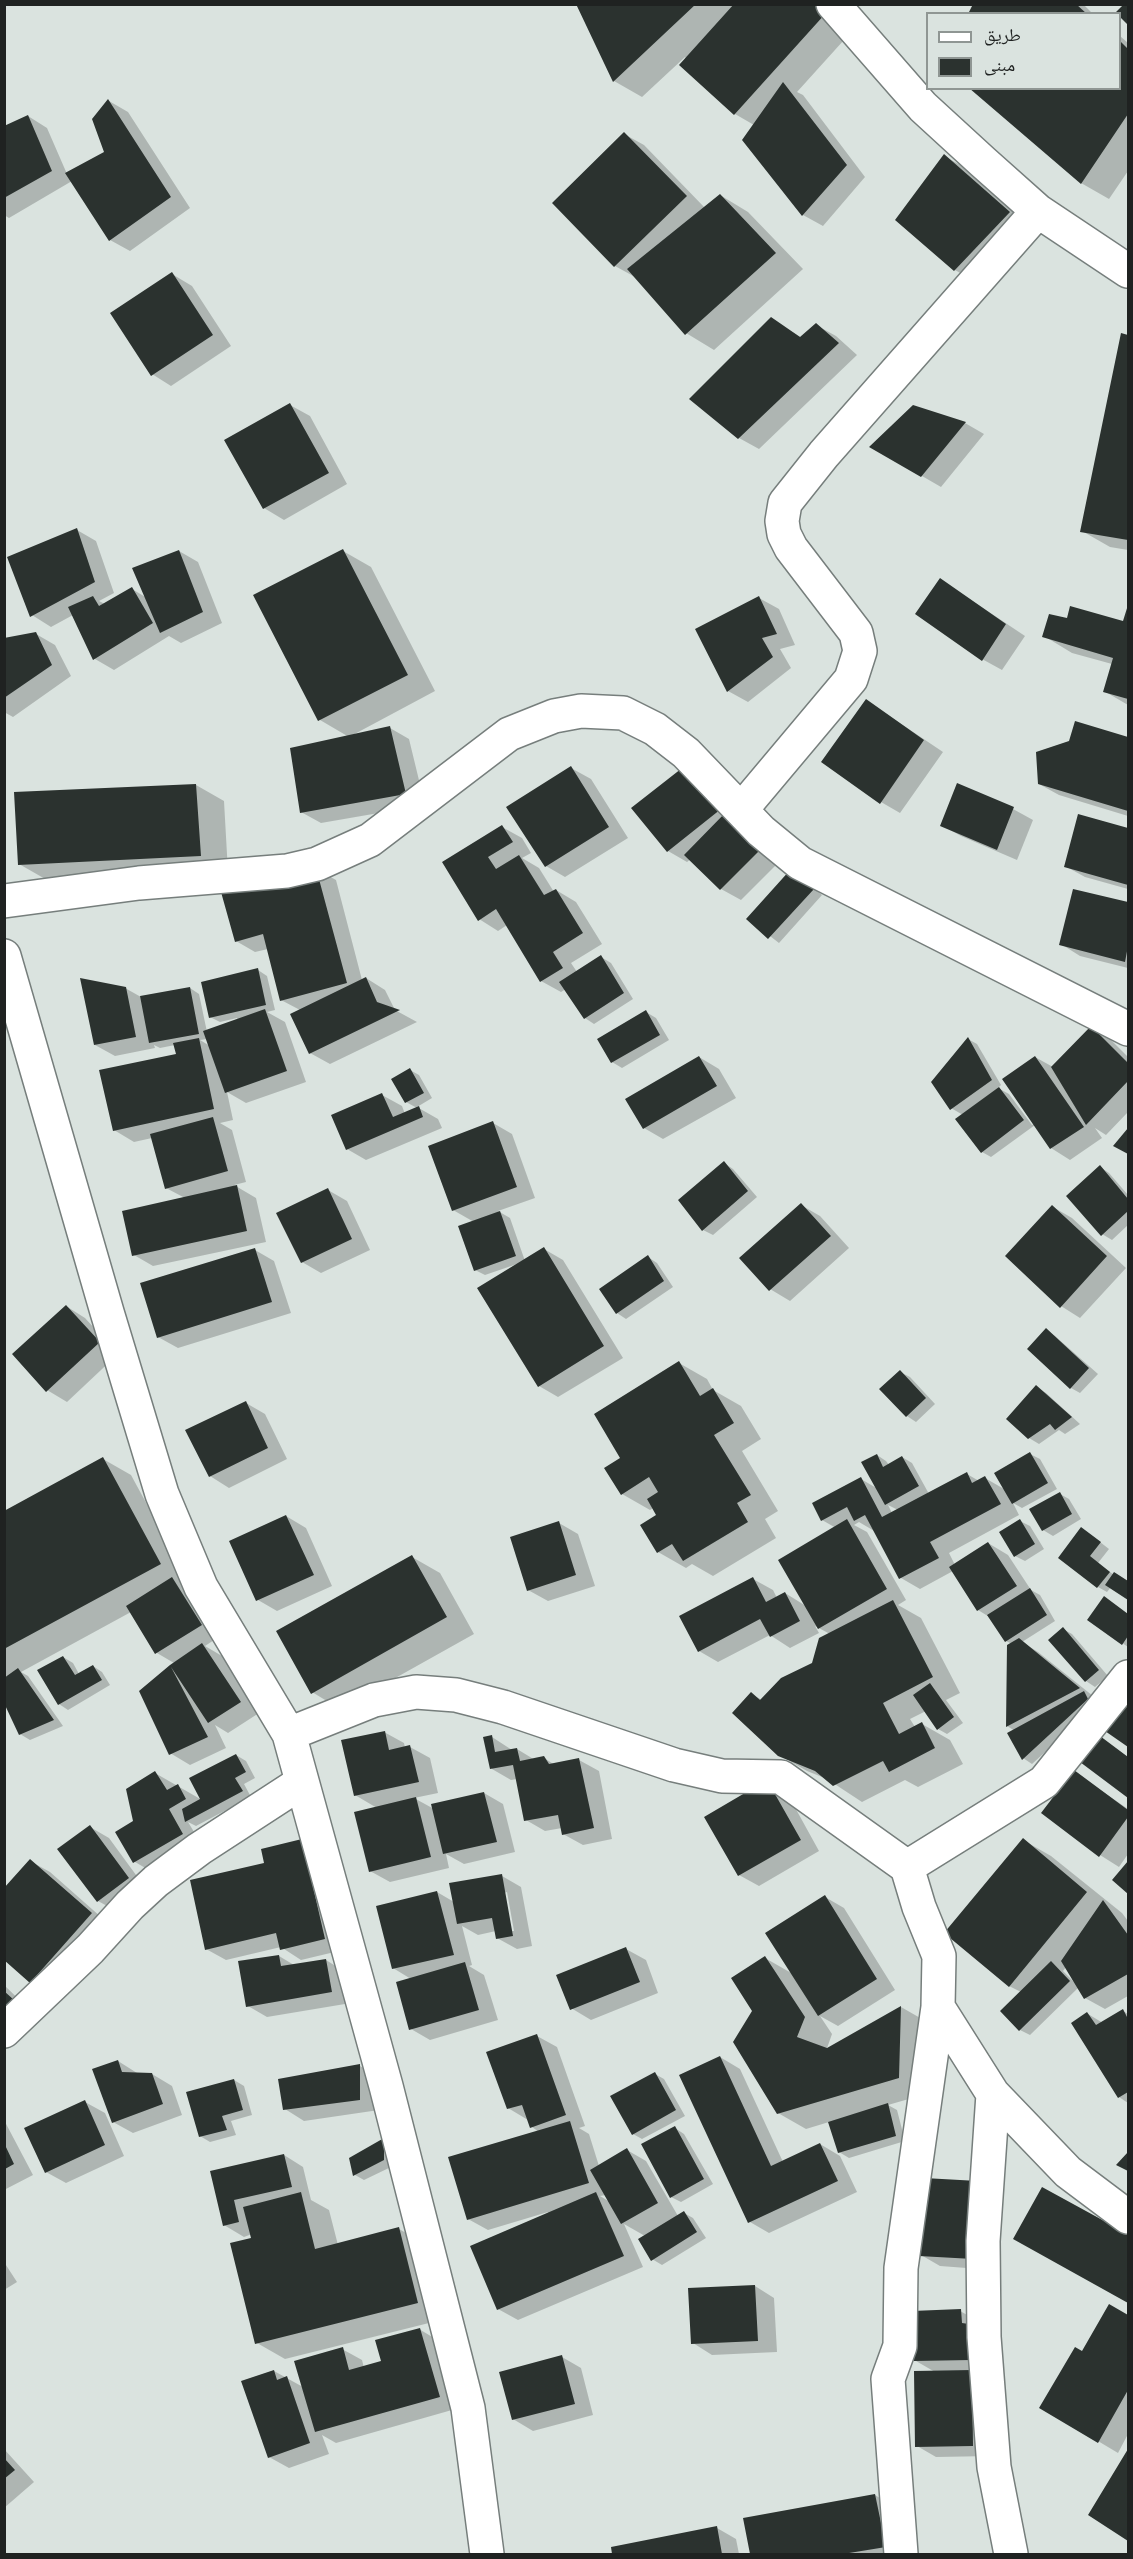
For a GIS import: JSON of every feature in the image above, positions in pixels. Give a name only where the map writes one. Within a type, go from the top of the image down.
[{"type":"street","points":[[833,4],[923,107],[1038,211],[1128,271]]},
{"type":"street","points":[[741,810],[851,679],[860,651],[856,633],[791,548],[784,534],[782,521],[785,503],[824,454],[1038,211]]},
{"type":"street","points":[[4,901],[139,883],[286,871],[317,864],[370,840],[509,734],[554,716],[581,711],[623,713],[655,729],[686,753],[761,831],[800,863],[1128,1029]]},
{"type":"street","points":[[4,956],[162,1494],[201,1587],[289,1734],[386,2086],[468,2408],[487,2554]]},
{"type":"street","points":[[908,1866],[1044,1782],[1128,1677]]},
{"type":"street","points":[[289,1734],[374,1700],[416,1692],[456,1695],[503,1707],[674,1766],[722,1776],[781,1777],[908,1866],[919,1907],[939,1956],[938,2007],[901,2268],[900,2346],[888,2379],[901,2554]]},
{"type":"street","points":[[4,2031],[90,1949],[130,1905],[156,1881],[199,1849],[302,1782]]},
{"type":"street","points":[[938,2007],[993,2094],[1068,2172],[1128,2217]]},
{"type":"street","points":[[993,2094],[983,2241],[984,2337],[994,2467],[1011,2554]]},
{"type":"building","points":[[576,4],[696,4],[613,82]]},
{"type":"building","points":[[734,4],[817,4],[826,13],[734,115],[679,65]]},
{"type":"building","points":[[973,4],[1076,4],[1085,12],[969,12]]},
{"type":"building","points":[[1124,4],[1128,4],[1128,25],[1121,18],[1121,12],[1116,12]]},
{"type":"building","points":[[1121,42],[1128,49],[1128,114],[1081,184],[971,90],[1121,90]]},
{"type":"building","points":[[783,82],[847,165],[802,216],[742,140]]},
{"type":"building","points":[[108,99],[171,197],[109,241],[65,173],[104,152],[92,119]]},
{"type":"building","points":[[28,115],[52,171],[4,198],[4,126]]},
{"type":"building","points":[[624,132],[687,196],[614,267],[552,203]]},
{"type":"building","points":[[944,154],[1010,212],[954,271],[895,220]]},
{"type":"building","points":[[720,194],[776,253],[685,335],[627,269]]},
{"type":"building","points":[[172,272],[213,335],[151,376],[110,313]]},
{"type":"building","points":[[771,317],[800,337],[816,323],[839,343],[738,439],[689,399]]},
{"type":"building","points":[[1121,333],[1128,335],[1128,540],[1080,532]]},
{"type":"building","points":[[290,403],[329,473],[263,509],[224,440]]},
{"type":"building","points":[[913,405],[966,422],[921,477],[869,447]]},
{"type":"building","points":[[77,528],[95,582],[30,617],[7,557]]},
{"type":"building","points":[[343,549],[408,675],[318,721],[253,595]]},
{"type":"building","points":[[179,550],[203,612],[160,633],[132,568]]},
{"type":"building","points":[[940,578],[1006,624],[982,661],[915,614]]},
{"type":"building","points":[[132,587],[153,623],[93,660],[68,607],[93,596],[99,606]]},
{"type":"building","points":[[759,596],[777,634],[762,638],[773,657],[727,692],[695,629]]},
{"type":"building","points":[[1128,605],[1128,699],[1103,692],[1113,658],[1042,637],[1049,614],[1067,618],[1070,606],[1123,621]]},
{"type":"building","points":[[36,632],[52,665],[4,698],[4,638]]},
{"type":"building","points":[[866,699],[924,740],[880,804],[821,762]]},
{"type":"building","points":[[1075,721],[1128,737],[1128,811],[1038,784],[1036,752],[1069,741]]},
{"type":"building","points":[[390,726],[406,794],[300,813],[290,748]]},
{"type":"building","points":[[686,765],[721,809],[667,852],[631,808]]},
{"type":"building","points":[[571,766],[609,827],[545,867],[506,807]]},
{"type":"building","points":[[957,783],[1014,807],[997,850],[940,826]]},
{"type":"building","points":[[196,784],[201,856],[18,865],[14,792]]},
{"type":"building","points":[[727,811],[763,847],[720,890],[684,855]]},
{"type":"building","points":[[1078,814],[1128,828],[1128,885],[1064,867]]},
{"type":"building","points":[[502,825],[513,842],[488,857],[496,869],[519,855],[544,895],[556,889],[583,933],[553,952],[563,968],[540,982],[496,909],[478,921],[442,862]]},
{"type":"building","points":[[316,868],[347,983],[280,1001],[263,934],[235,942],[221,892]]},
{"type":"building","points":[[791,869],[814,889],[768,939],[746,919]]},
{"type":"building","points":[[1073,889],[1128,902],[1128,946],[1125,962],[1059,945]]},
{"type":"building","points":[[601,955],[624,993],[584,1019],[559,982]]},
{"type":"building","points":[[258,968],[266,1005],[209,1018],[201,982]]},
{"type":"building","points":[[366,977],[377,1002],[400,1010],[309,1054],[290,1014]]},
{"type":"building","points":[[80,978],[126,987],[136,1037],[94,1045]]},
{"type":"building","points":[[190,987],[199,1034],[149,1043],[140,996]]},
{"type":"building","points":[[265,1009],[287,1071],[225,1093],[203,1031]]},
{"type":"building","points":[[646,1010],[660,1035],[611,1063],[597,1039]]},
{"type":"building","points":[[1091,1026],[1128,1063],[1128,1081],[1086,1125],[1051,1067]]},
{"type":"building","points":[[968,1037],[992,1080],[950,1110],[931,1082]]},
{"type":"building","points":[[199,1038],[214,1109],[113,1131],[99,1070],[176,1054],[173,1043]]},
{"type":"building","points":[[699,1056],[717,1086],[643,1129],[625,1099]]},
{"type":"building","points":[[1035,1056],[1084,1127],[1050,1149],[1002,1079]]},
{"type":"building","points":[[410,1068],[424,1093],[405,1103],[391,1079]]},
{"type":"building","points":[[999,1087],[1024,1120],[981,1153],[955,1119]]},
{"type":"building","points":[[382,1093],[393,1117],[419,1106],[423,1117],[346,1150],[331,1115]]},
{"type":"building","points":[[213,1117],[228,1171],[165,1189],[150,1134]]},
{"type":"building","points":[[493,1121],[517,1187],[452,1211],[428,1146]]},
{"type":"building","points":[[1128,1128],[1128,1154],[1113,1146]]},
{"type":"building","points":[[724,1161],[748,1191],[702,1231],[678,1200]]},
{"type":"building","points":[[1100,1165],[1128,1199],[1128,1211],[1101,1236],[1066,1196]]},
{"type":"building","points":[[237,1185],[247,1231],[132,1256],[122,1211]]},
{"type":"building","points":[[328,1188],[352,1239],[301,1263],[276,1213]]},
{"type":"building","points":[[801,1203],[831,1236],[769,1291],[739,1258]]},
{"type":"building","points":[[1052,1205],[1107,1256],[1060,1308],[1005,1256]]},
{"type":"building","points":[[500,1211],[516,1256],[474,1271],[458,1226]]},
{"type":"building","points":[[544,1247],[604,1346],[538,1387],[477,1288]]},
{"type":"building","points":[[255,1248],[272,1302],[157,1338],[140,1283]]},
{"type":"building","points":[[648,1255],[664,1281],[616,1314],[599,1289]]},
{"type":"building","points":[[66,1305],[100,1342],[46,1392],[12,1354]]},
{"type":"building","points":[[1046,1328],[1089,1368],[1070,1389],[1027,1349]]},
{"type":"building","points":[[679,1361],[700,1396],[713,1388],[734,1423],[714,1435],[751,1495],[737,1503],[748,1522],[683,1561],[672,1544],[657,1553],[640,1525],[656,1515],[647,1499],[658,1492],[649,1477],[621,1495],[604,1468],[620,1458],[594,1414]]},
{"type":"building","points":[[900,1370],[926,1398],[906,1417],[879,1389]]},
{"type":"building","points":[[1036,1385],[1072,1417],[1055,1430],[1050,1424],[1028,1439],[1006,1419]]},
{"type":"building","points":[[246,1401],[268,1448],[209,1477],[185,1430]]},
{"type":"building","points":[[1030,1452],[1048,1483],[1012,1504],[994,1473]]},
{"type":"building","points":[[877,1454],[883,1467],[902,1456],[919,1486],[885,1505],[861,1462]]},
{"type":"building","points":[[103,1457],[161,1564],[4,1649],[4,1511]]},
{"type":"building","points":[[967,1472],[972,1483],[985,1476],[1001,1504],[930,1542],[939,1558],[899,1579],[865,1515],[854,1521],[847,1507],[821,1521],[812,1503],[861,1477],[882,1517]]},
{"type":"building","points":[[1060,1492],[1072,1514],[1042,1531],[1029,1509]]},
{"type":"building","points":[[286,1515],[314,1575],[256,1601],[229,1541]]},
{"type":"building","points":[[847,1519],[887,1589],[818,1629],[778,1560]]},
{"type":"building","points":[[1020,1519],[1035,1544],[1014,1557],[999,1532]]},
{"type":"building","points":[[559,1521],[576,1575],[527,1591],[510,1537]]},
{"type":"building","points":[[1081,1527],[1101,1542],[1090,1556],[1110,1572],[1097,1588],[1058,1558]]},
{"type":"building","points":[[988,1542],[1017,1586],[977,1611],[949,1567]]},
{"type":"building","points":[[412,1555],[447,1617],[311,1694],[276,1631]]},
{"type":"building","points":[[1114,1572],[1128,1581],[1128,1600],[1105,1585]]},
{"type":"building","points":[[172,1577],[202,1625],[155,1654],[126,1606]]},
{"type":"building","points":[[753,1577],[766,1602],[785,1592],[800,1621],[770,1637],[760,1619],[698,1652],[679,1616]]},
{"type":"building","points":[[1030,1588],[1047,1615],[1005,1642],[987,1615]]},
{"type":"building","points":[[1104,1596],[1128,1614],[1128,1636],[1122,1645],[1087,1620]]},
{"type":"building","points":[[893,1600],[933,1677],[883,1703],[899,1734],[922,1722],[935,1748],[889,1772],[883,1761],[833,1786],[815,1771],[778,1756],[732,1713],[751,1692],[760,1700],[781,1678],[812,1663],[819,1638]]},
{"type":"building","points":[[1063,1627],[1099,1670],[1085,1682],[1048,1640]]},
{"type":"building","points":[[1019,1638],[1080,1688],[1006,1727],[1007,1645]]},
{"type":"building","points":[[202,1643],[241,1702],[208,1723],[171,1667],[208,1737],[169,1755],[139,1691],[170,1665]]},
{"type":"building","points":[[63,1656],[75,1675],[93,1665],[102,1680],[58,1705],[37,1670]]},
{"type":"building","points":[[18,1668],[54,1720],[19,1735],[4,1703],[4,1678]]},
{"type":"building","points":[[930,1683],[954,1717],[937,1730],[913,1695]]},
{"type":"building","points":[[1084,1691],[1088,1699],[1022,1760],[1007,1733]]},
{"type":"building","points":[[1128,1697],[1128,1747],[1105,1731]]},
{"type":"building","points":[[385,1731],[389,1750],[410,1745],[419,1782],[354,1796],[341,1740]]},
{"type":"building","points":[[492,1735],[495,1752],[517,1748],[520,1761],[544,1756],[549,1764],[579,1758],[594,1828],[562,1835],[558,1815],[524,1821],[513,1765],[490,1769],[483,1737]]},
{"type":"building","points":[[1100,1736],[1128,1757],[1128,1798],[1080,1762]]},
{"type":"building","points":[[236,1754],[246,1772],[235,1778],[243,1791],[185,1822],[182,1809],[200,1799],[189,1778]]},
{"type":"building","points":[[1074,1770],[1128,1810],[1128,1817],[1099,1857],[1041,1813]]},
{"type":"building","points":[[155,1771],[167,1790],[178,1784],[186,1799],[169,1809],[183,1834],[133,1863],[115,1832],[133,1821],[126,1789]]},
{"type":"building","points":[[767,1780],[801,1840],[738,1876],[704,1817]]},
{"type":"building","points":[[484,1792],[497,1842],[443,1854],[431,1804]]},
{"type":"building","points":[[416,1797],[431,1857],[369,1872],[354,1812]]},
{"type":"building","points":[[90,1825],[129,1878],[97,1902],[57,1849]]},
{"type":"building","points":[[1023,1838],[1087,1892],[1009,1987],[944,1933]]},
{"type":"building","points":[[302,1839],[325,1939],[280,1950],[276,1933],[205,1950],[190,1880],[264,1863],[261,1849]]},
{"type":"building","points":[[30,1859],[92,1913],[30,1983],[4,1960],[4,1888]]},
{"type":"building","points":[[1128,1861],[1128,1894],[1112,1880]]},
{"type":"building","points":[[502,1874],[513,1936],[496,1939],[492,1918],[457,1924],[449,1883]]},
{"type":"building","points":[[437,1891],[454,1955],[392,1969],[376,1906]]},
{"type":"building","points":[[825,1895],[877,1979],[818,2016],[765,1933]]},
{"type":"building","points":[[1103,1900],[1128,1935],[1128,1974],[1084,1999],[1061,1961]]},
{"type":"building","points":[[626,1947],[640,1982],[570,2010],[556,1975]]},
{"type":"building","points":[[279,1955],[281,1966],[326,1959],[332,1992],[246,2007],[238,1961]]},
{"type":"building","points":[[765,1956],[805,2017],[797,2037],[827,2048],[901,2006],[899,2078],[777,2114],[733,2042],[752,2011],[731,1978]]},
{"type":"building","points":[[1051,1961],[1070,1981],[1019,2031],[1000,2011]]},
{"type":"building","points":[[465,1962],[479,2010],[409,2030],[396,1982]]},
{"type":"building","points":[[4,1991],[14,2000],[4,2009]]},
{"type":"building","points":[[1123,2009],[1128,2019],[1128,2092],[1118,2098],[1071,2023],[1087,2012],[1096,2025]]},
{"type":"building","points":[[537,2034],[566,2115],[530,2128],[522,2105],[507,2109],[486,2052]]},
{"type":"building","points":[[720,2056],[771,2166],[820,2143],[838,2181],[748,2223],[679,2075]]},
{"type":"building","points":[[118,2060],[122,2072],[152,2073],[163,2104],[112,2123],[92,2069]]},
{"type":"building","points":[[360,2064],[360,2100],[283,2110],[278,2079]]},
{"type":"building","points":[[655,2072],[676,2110],[632,2135],[610,2096]]},
{"type":"building","points":[[234,2079],[243,2110],[222,2116],[227,2130],[199,2137],[186,2092]]},
{"type":"building","points":[[85,2100],[105,2145],[45,2173],[24,2128]]},
{"type":"building","points":[[888,2103],[896,2136],[838,2153],[828,2122]]},
{"type":"building","points":[[570,2121],[589,2183],[467,2220],[448,2157]]},
{"type":"building","points":[[675,2126],[704,2179],[670,2198],[641,2144]]},
{"type":"building","points":[[384,2138],[384,2160],[353,2176],[349,2158]]},
{"type":"building","points":[[5,2145],[14,2164],[5,2169]]},
{"type":"building","points":[[627,2148],[658,2203],[621,2224],[590,2170]]},
{"type":"building","points":[[1128,2152],[1128,2171],[1116,2165]]},
{"type":"building","points":[[284,2154],[292,2187],[234,2200],[239,2222],[223,2226],[210,2171]]},
{"type":"building","points":[[924,2178],[978,2181],[973,2259],[919,2256]]},
{"type":"building","points":[[1042,2187],[1128,2234],[1128,2303],[1013,2239]]},
{"type":"building","points":[[301,2192],[315,2249],[399,2227],[418,2303],[255,2344],[230,2243],[251,2238],[243,2207]]},
{"type":"building","points":[[596,2192],[624,2256],[497,2310],[470,2246]]},
{"type":"building","points":[[684,2211],[697,2232],[651,2261],[638,2239]]},
{"type":"building","points":[[755,2285],[758,2341],[691,2344],[688,2288]]},
{"type":"building","points":[[1109,2304],[1128,2315],[1128,2390],[1098,2443],[1039,2408],[1075,2347],[1082,2351]]},
{"type":"building","points":[[961,2309],[962,2323],[969,2324],[971,2360],[914,2361],[912,2311]]},
{"type":"building","points":[[420,2328],[440,2397],[315,2432],[294,2361],[343,2347],[349,2370],[381,2361],[375,2340]]},
{"type":"building","points":[[562,2355],[575,2404],[512,2420],[499,2372]]},
{"type":"building","points":[[274,2370],[277,2380],[287,2376],[310,2443],[268,2458],[241,2381]]},
{"type":"building","points":[[972,2370],[973,2446],[915,2447],[914,2371]]},
{"type":"building","points":[[1128,2449],[1128,2541],[1088,2515]]},
{"type":"building","points":[[4,2458],[15,2470],[4,2479]]},
{"type":"building","points":[[875,2494],[886,2547],[843,2554],[750,2554],[743,2518]]},
{"type":"building","points":[[717,2526],[722,2554],[612,2554],[611,2547]]}]
